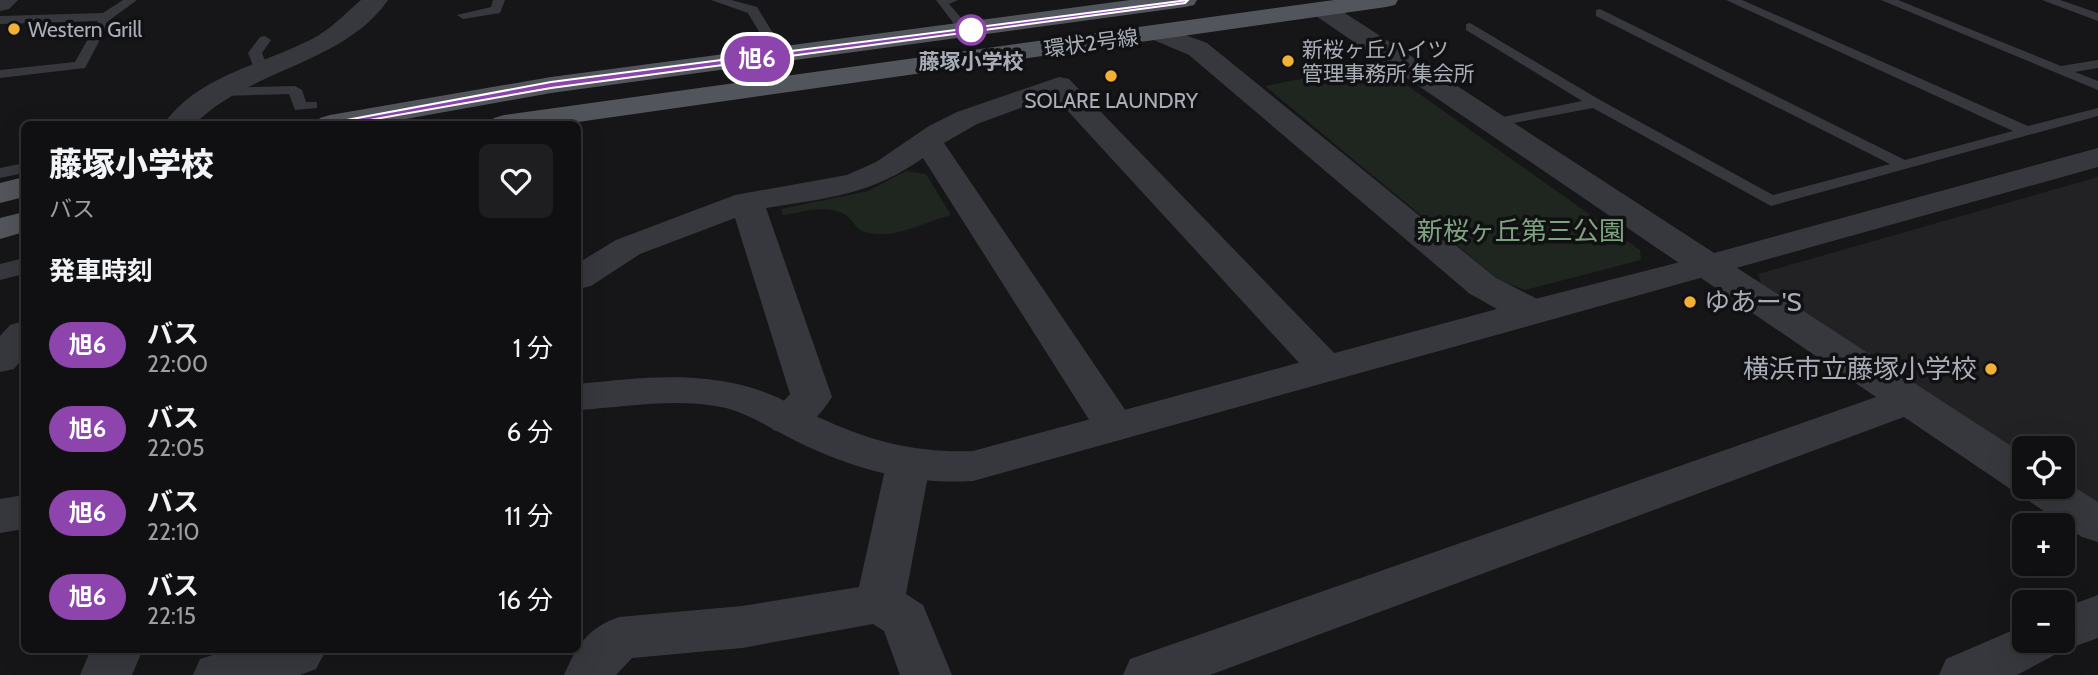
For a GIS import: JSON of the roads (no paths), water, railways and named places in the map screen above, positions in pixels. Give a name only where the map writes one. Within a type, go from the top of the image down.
[{"type":"main road","name":"環状2号線","points":[[333,116],[1185,0]]},
{"type":"main road","name":"環状2号線","points":[[526,121],[1386,0]]},
{"type":"main road","points":[[0,193],[21,188]]},
{"type":"main road","points":[[0,229],[21,223]]},
{"type":"street","points":[[0,4],[6,0]]},
{"type":"street","points":[[182,121],[195,107],[222,92],[262,70],[329,40],[376,0]]},
{"type":"street","points":[[1322,9],[2012,468]]},
{"type":"street","points":[[1157,33],[1198,49],[1483,286],[1531,310]]},
{"type":"street","points":[[581,276],[628,247],[747,202],[855,183],[887,169],[967,118],[1059,85],[1326,368]]},
{"type":"street","points":[[928,141],[1115,427]]},
{"type":"street","points":[[581,397],[642,391],[709,391],[757,403],[865,455],[938,469],[973,466],[1531,310],[1709,266],[2098,157]]},
{"type":"street","points":[[747,202],[811,397],[788,420]]},
{"type":"street","points":[[0,272],[21,267]]},
{"type":"street","points":[[0,360],[21,336]]},
{"type":"street","points":[[1149,675],[1909,400]]},
{"type":"street","points":[[880,603],[908,465]]},
{"type":"street","points":[[2058,499],[2098,526]]},
{"type":"street","points":[[0,516],[21,512]]},
{"type":"street","points":[[590,675],[598,657],[619,638],[743,627],[880,603],[905,620],[926,675]]},
{"type":"street","points":[[2075,626],[2098,615]]},
{"type":"street","points":[[106,675],[115,653]]},
{"type":"street","points":[[1965,675],[2013,653]]},
{"type":"street","points":[[219,675],[298,654]]},
{"type":"lane","points":[[0,74],[80,65],[106,17],[131,0]]},
{"type":"lane","points":[[463,15],[496,10],[499,0]]},
{"type":"lane","points":[[717,0],[753,10],[780,56]]},
{"type":"lane","points":[[953,0],[941,2],[965,30]]},
{"type":"lane","points":[[1732,0],[2028,132]]},
{"type":"lane","points":[[1887,0],[2098,86]]},
{"type":"lane","points":[[2048,0],[2098,17]]},
{"type":"lane","points":[[1600,13],[1904,165]]},
{"type":"lane","points":[[0,20],[106,17]]},
{"type":"lane","points":[[1470,27],[1595,103],[1771,201],[2098,113]]},
{"type":"lane","points":[[262,70],[255,53],[265,40]]},
{"type":"lane","points":[[2060,71],[2098,64]]},
{"type":"lane","points":[[222,92],[295,90],[300,107],[333,116]]},
{"type":"lane","points":[[1493,123],[1595,103]]},
{"type":"lane","points":[[0,173],[21,168]]},
{"type":"place","name":"Western Grill","points":[[14,29]]},
{"type":"place","name":"藤塚小学校","points":[[971,30]]},
{"type":"place","name":"新桜ヶ丘ハイツ 管理事務所 集会所","points":[[1288,61]]},
{"type":"place","name":"SOLARE LAUNDRY","points":[[1111,76]]},
{"type":"place","name":"ゆあー'S","points":[[1690,302]]},
{"type":"place","name":"横浜市立藤塚小学校","points":[[1991,369]]},
{"type":"park label","name":"新桜ヶ丘第三公園","points":[[1521,231]]}]
